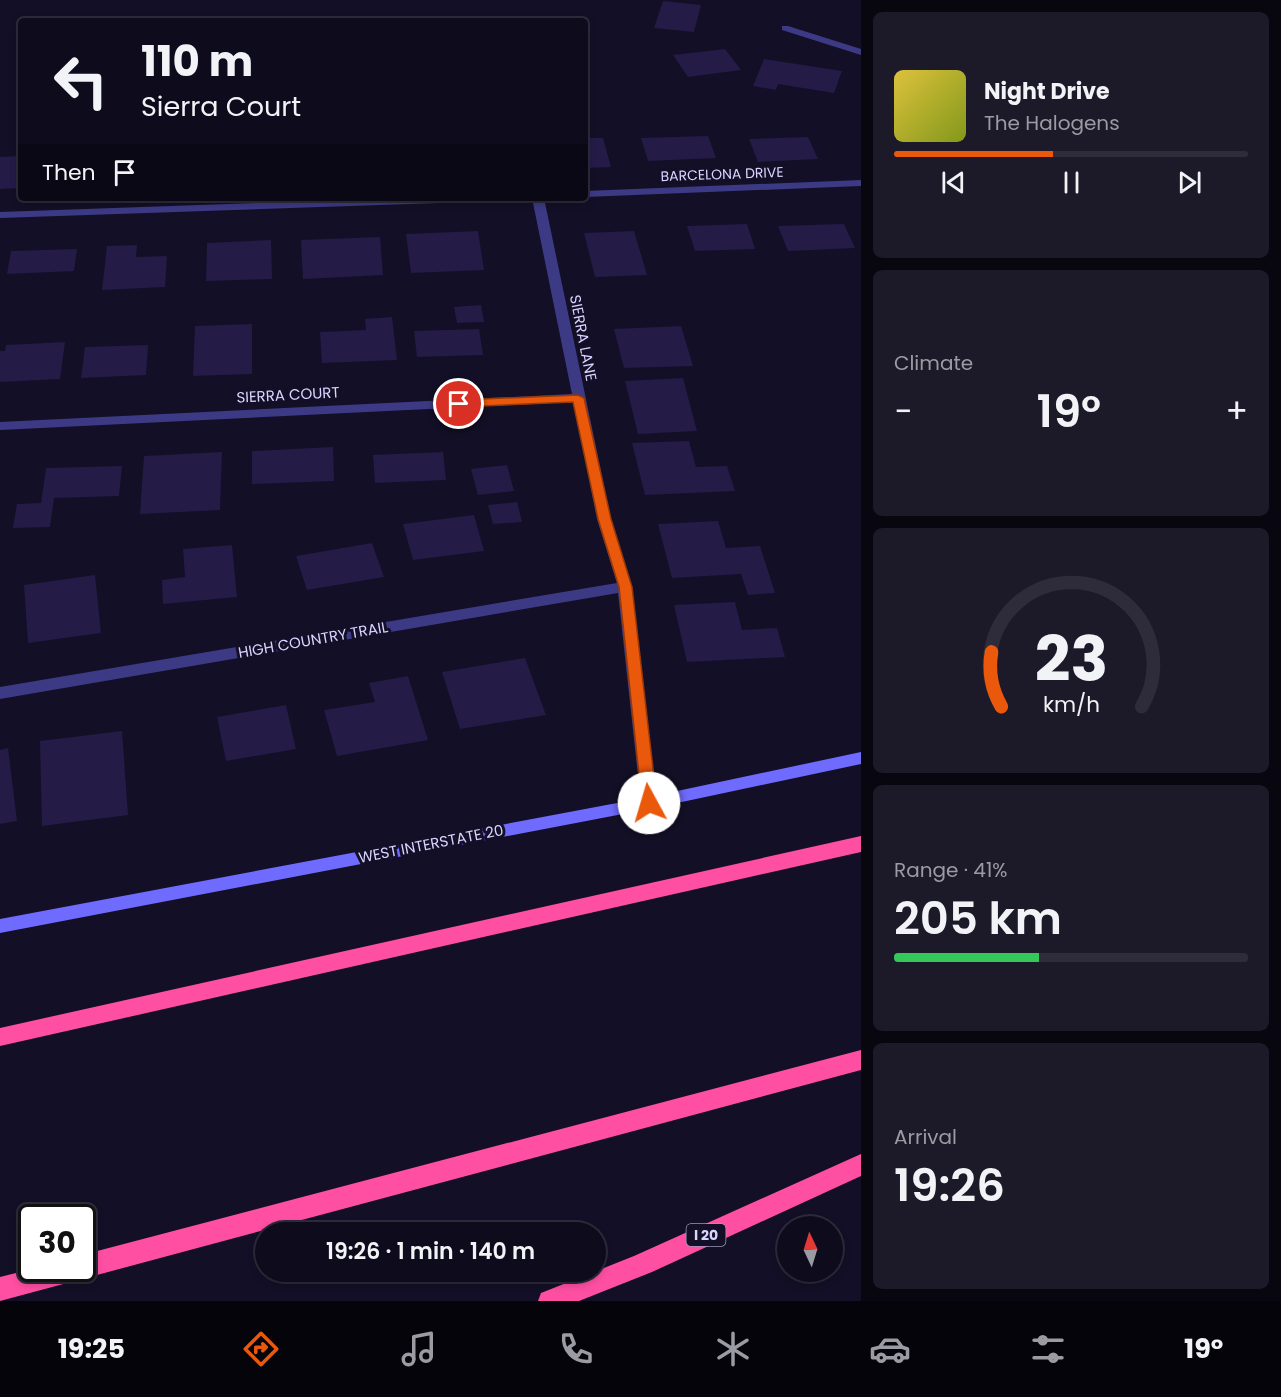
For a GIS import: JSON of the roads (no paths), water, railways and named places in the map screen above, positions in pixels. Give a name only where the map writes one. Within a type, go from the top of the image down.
[{"type":"highway","points":[[0,1037],[861,844]]},
{"type":"highway","points":[[96,1263],[861,1060]]},
{"type":"highway","name":"I 20","points":[[550,1301],[643,1264],[861,1165]]},
{"type":"highway","points":[[0,1289],[27,1282]]},
{"type":"main road","name":"WEST INTERSTATE 20","points":[[0,926],[649,803],[861,758]]},
{"type":"street","points":[[785,28],[861,52]]},
{"type":"street","name":"BARCELONA DRIVE","points":[[588,194],[861,183]]},
{"type":"street","points":[[0,215],[411,201]]},
{"type":"street","name":"SIERRA LANE","points":[[539,201],[604,519],[625,587],[649,803]]},
{"type":"street","name":"SIERRA COURT","points":[[0,426],[578,398]]},
{"type":"street","name":"HIGH COUNTRY TRAIL","points":[[0,693],[625,587]]}]
